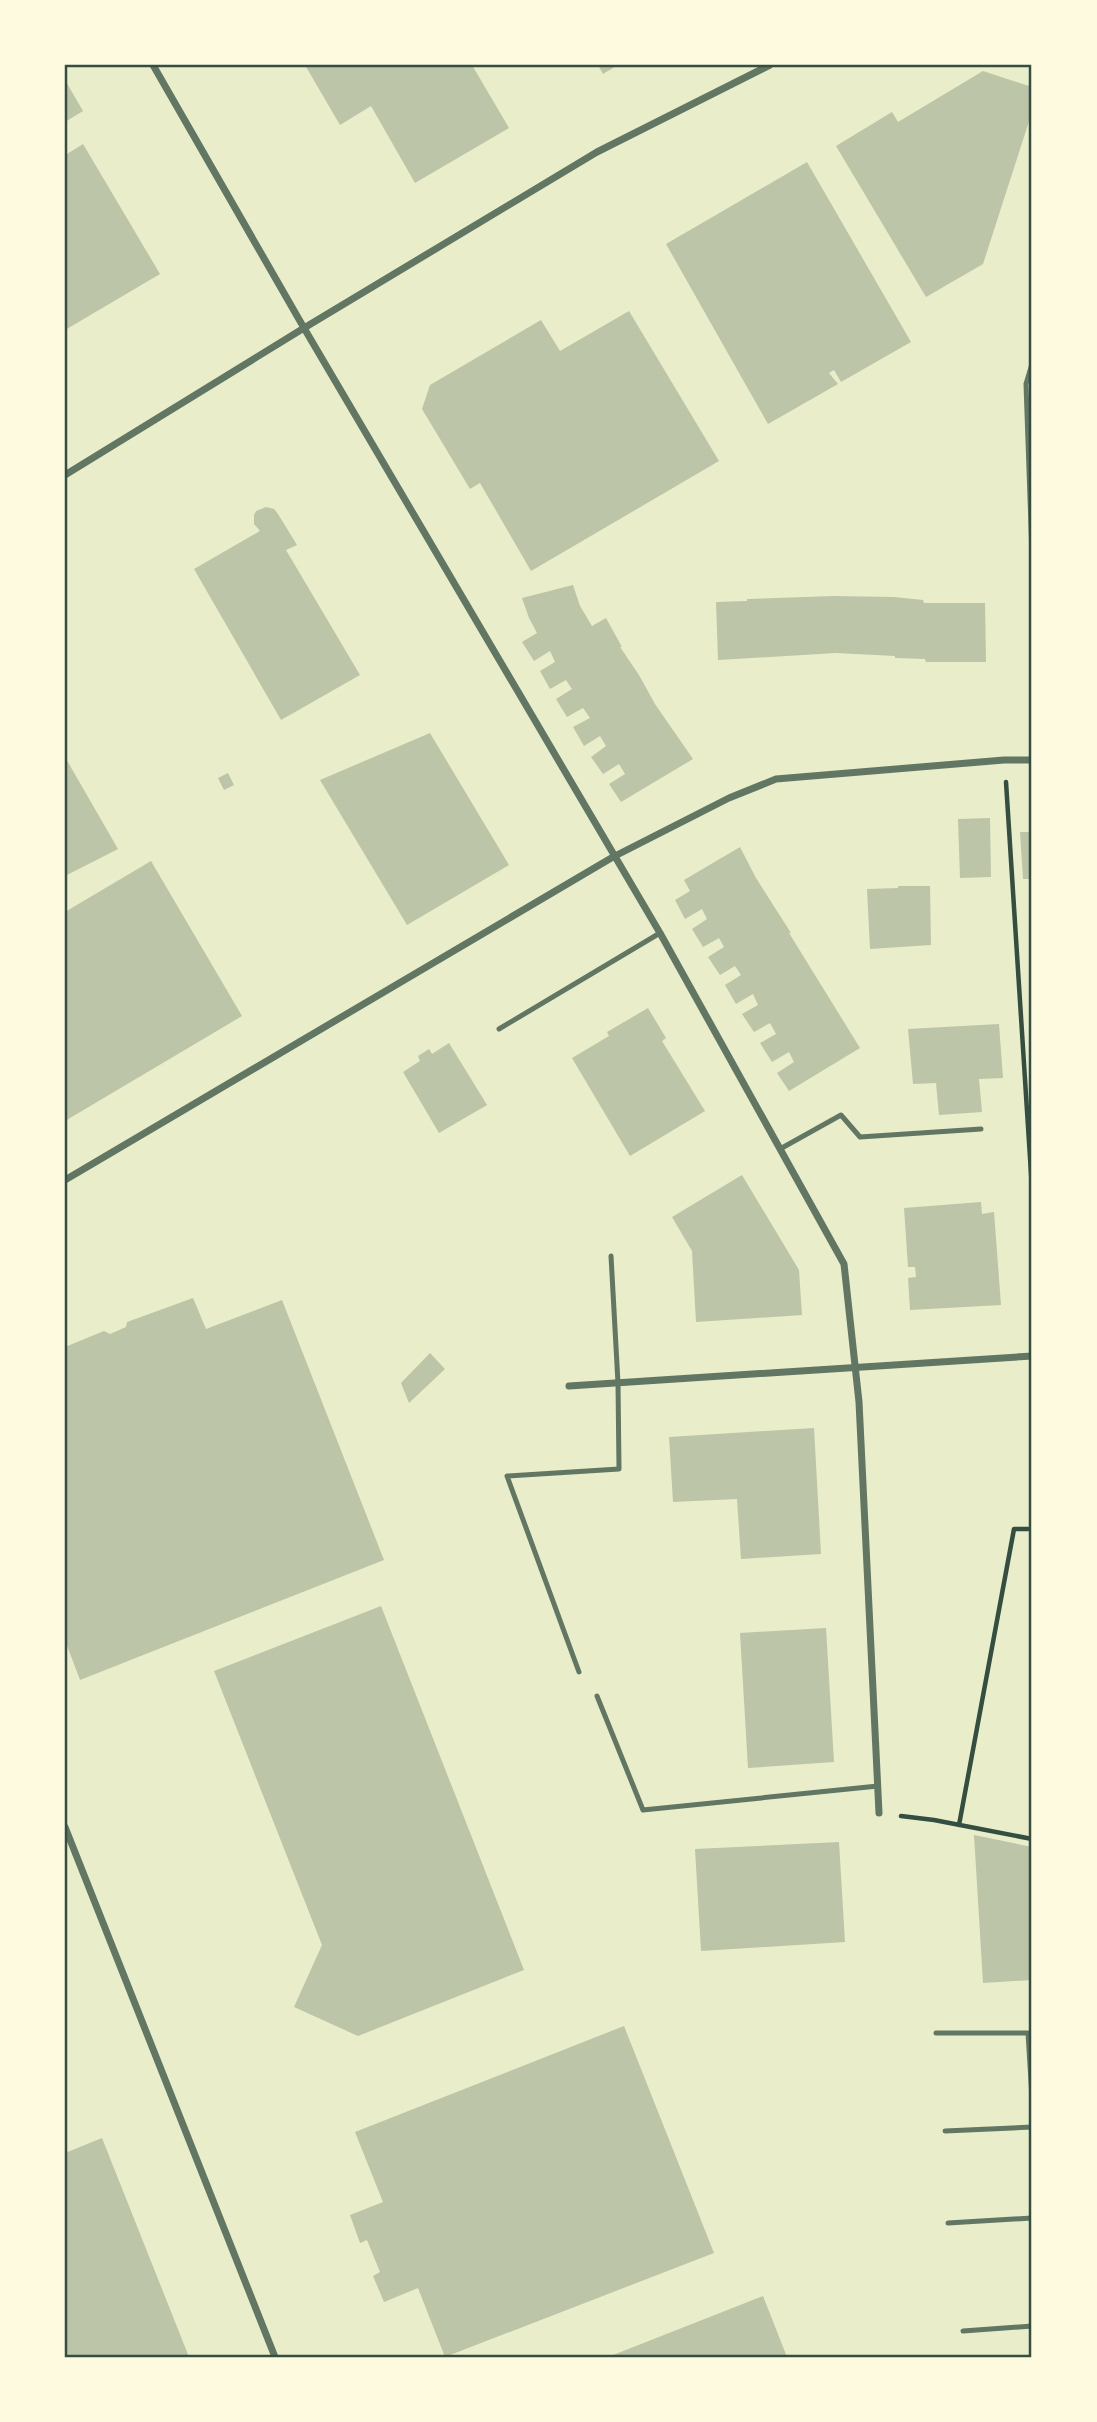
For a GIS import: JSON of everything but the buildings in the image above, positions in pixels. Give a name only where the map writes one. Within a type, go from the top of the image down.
[{"type":"street","points":[[153,65],[304,328],[660,933],[844,1264],[856,1367],[879,1813]]},
{"type":"street","points":[[65,475],[597,152],[770,65]]},
{"type":"street","points":[[65,1180],[613,857],[729,798],[776,779],[1032,760]]},
{"type":"street","points":[[569,1386],[1032,1356]]},
{"type":"street","points":[[65,1828],[275,2357]]},
{"type":"lane","points":[[1032,364],[1026,384],[1032,555]]},
{"type":"lane","points":[[499,1030],[660,933]]},
{"type":"lane","points":[[780,1149],[841,1115],[860,1137],[981,1129]]},
{"type":"lane","points":[[579,1672],[507,1476],[619,1469],[618,1383],[611,1256]]},
{"type":"lane","points":[[597,1696],[643,1810],[878,1786]]},
{"type":"lane","points":[[936,2033],[1028,2033],[1032,2098]]},
{"type":"lane","points":[[945,2131],[1032,2127]]},
{"type":"lane","points":[[948,2223],[1032,2218]]},
{"type":"lane","points":[[963,2330],[1032,2326]]},
{"type":"path","points":[[1004,760],[1032,1189]]},
{"type":"path","points":[[959,1825],[1014,1529],[1032,1529]]},
{"type":"path","points":[[879,1813],[1032,1839]]}]
